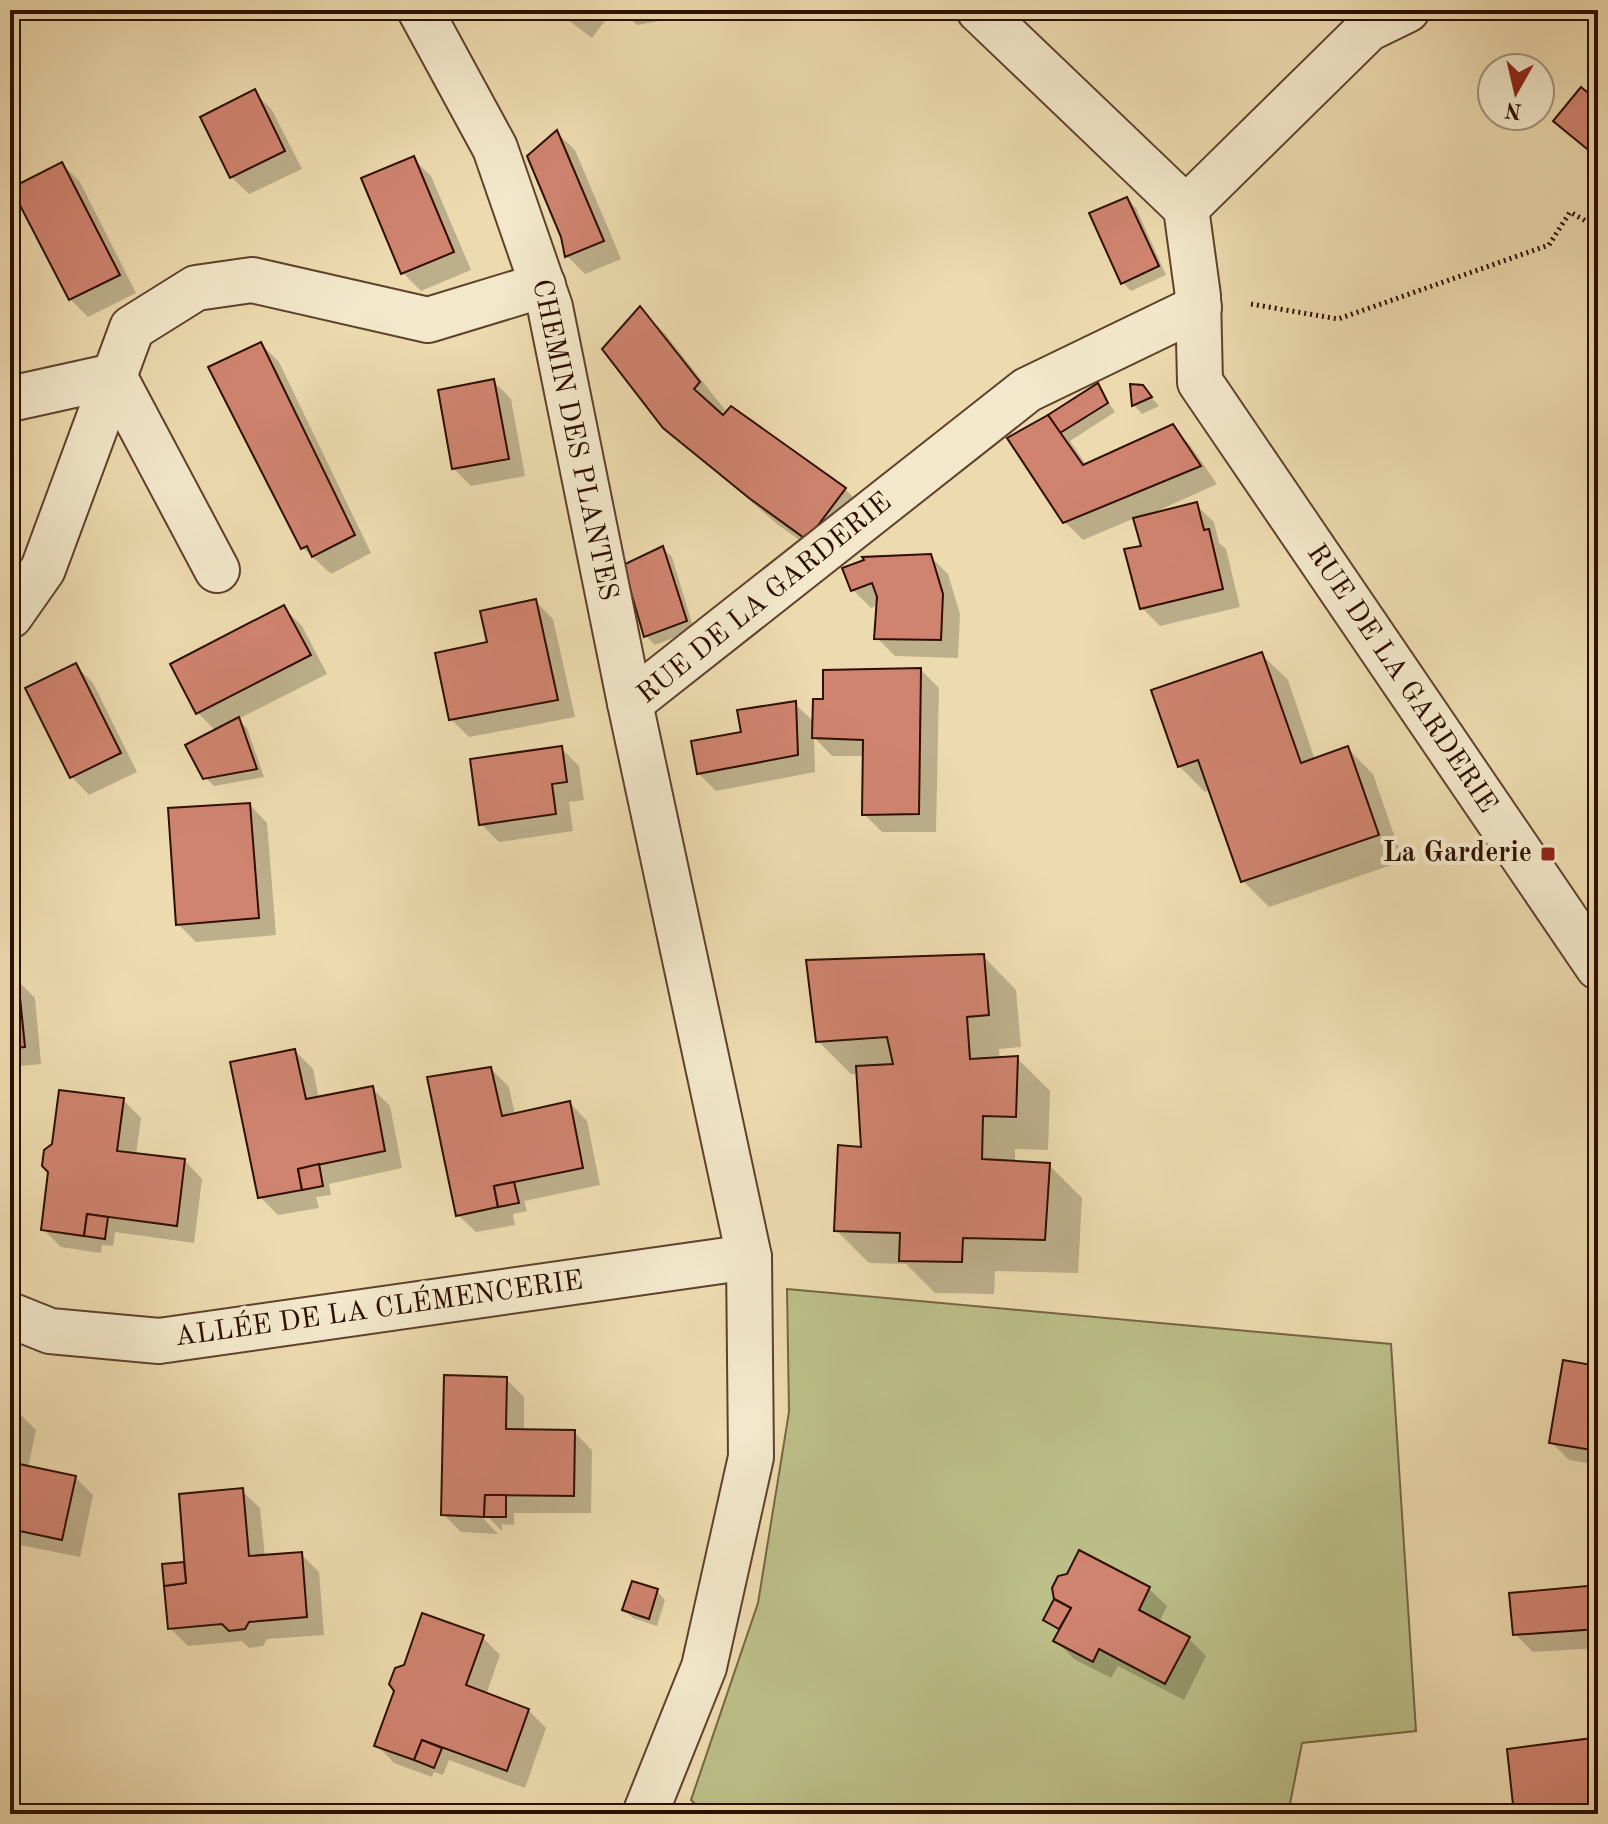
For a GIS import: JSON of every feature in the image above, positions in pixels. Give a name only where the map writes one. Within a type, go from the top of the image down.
[{"type":"street","name":"CHEMIN DES PLANTES","points":[[420,10],[495,148],[550,307],[630,703]]},
{"type":"street","points":[[979,10],[1186,208],[1199,301]]},
{"type":"street","points":[[1186,208],[1368,29],[1407,10]]},
{"type":"street","points":[[10,616],[43,569],[132,328],[196,288],[252,280],[428,320],[543,285]]},
{"type":"street","name":"RUE DE LA GARDERIE","points":[[645,1814],[704,1667],[751,1457],[749,1257],[630,703],[1027,390],[1199,301],[1200,382],[1598,967]]},
{"type":"street","points":[[10,399],[114,376]]},
{"type":"street","points":[[114,376],[217,570]]},
{"type":"street","name":"ALLÉE DE LA CLÉMENCERIE","points":[[10,1315],[50,1331],[159,1341],[749,1257]]},
{"type":"path","points":[[1199,301],[1338,319],[1549,245],[1570,212],[1598,228]]},
{"type":"green space","points":[[787,1289],[1391,1344],[1416,1731],[1302,1743],[1288,1814],[706,1814],[691,1800],[758,1603],[789,1412]]},
{"type":"building","points":[[1581,87],[1592,96],[1598,89],[1598,158],[1556,123],[1556,117]]},
{"type":"building","points":[[255,89],[285,151],[230,178],[200,117]]},
{"type":"building","points":[[557,130],[604,241],[565,257],[561,237],[527,156]]},
{"type":"building","points":[[414,156],[454,252],[401,274],[361,178]]},
{"type":"building","points":[[62,162],[120,275],[69,300],[11,188]]},
{"type":"building","points":[[1127,197],[1159,266],[1121,284],[1089,213]]},
{"type":"building","points":[[640,306],[700,382],[694,389],[723,415],[731,406],[846,488],[807,540],[749,498],[663,428],[602,349]]},
{"type":"building","points":[[261,342],[355,535],[312,557],[307,546],[301,549],[208,367]]},
{"type":"building","points":[[494,379],[509,459],[452,469],[438,390]]},
{"type":"building","points":[[1098,383],[1108,403],[1060,433],[1048,415]]},
{"type":"building","points":[[1130,384],[1143,385],[1152,397],[1132,406]]},
{"type":"building","points":[[1048,415],[1083,465],[1173,424],[1201,466],[1063,523],[1007,438]]},
{"type":"building","points":[[1197,502],[1204,530],[1209,529],[1223,589],[1140,609],[1124,549],[1141,546],[1133,518]]},
{"type":"building","points":[[663,546],[687,621],[644,637],[623,565]]},
{"type":"building","points":[[931,554],[943,594],[941,640],[874,639],[877,597],[872,583],[851,591],[842,568],[864,560],[862,557]]},
{"type":"building","points":[[536,599],[558,700],[449,720],[435,653],[487,642],[480,611]]},
{"type":"building","points":[[284,605],[311,655],[196,714],[170,664]]},
{"type":"building","points":[[1262,652],[1301,763],[1348,746],[1379,835],[1241,882],[1198,760],[1178,767],[1151,690]]},
{"type":"building","points":[[76,663],[121,753],[70,778],[25,688]]},
{"type":"building","points":[[921,668],[919,814],[862,815],[863,740],[812,738],[813,699],[823,699],[823,670]]},
{"type":"building","points":[[796,701],[798,755],[697,774],[691,741],[741,732],[737,710]]},
{"type":"building","points":[[239,717],[257,769],[203,779],[185,745]]},
{"type":"building","points":[[562,746],[567,782],[552,784],[556,814],[479,825],[470,759]]},
{"type":"building","points":[[250,803],[259,918],[176,925],[168,808]]},
{"type":"building","points":[[984,954],[989,1015],[967,1017],[970,1059],[1018,1056],[1016,1117],[983,1116],[982,1159],[1050,1163],[1045,1240],[963,1238],[962,1262],[899,1261],[900,1233],[834,1231],[838,1145],[861,1147],[856,1066],[893,1064],[887,1037],[816,1042],[806,960]]},
{"type":"building","points":[[18,978],[25,1047],[10,1048],[10,979]]},
{"type":"building","points":[[295,1049],[306,1099],[373,1086],[385,1151],[298,1169],[302,1190],[258,1198],[230,1062]]},
{"type":"building","points":[[491,1067],[502,1116],[570,1101],[583,1168],[494,1186],[498,1207],[456,1216],[427,1077]]},
{"type":"building","points":[[59,1090],[124,1098],[117,1151],[185,1159],[177,1226],[87,1214],[84,1236],[41,1230],[48,1172],[42,1166],[44,1150],[52,1144]]},
{"type":"building","points":[[319,1164],[323,1186],[302,1190],[298,1169]]},
{"type":"building","points":[[514,1182],[519,1203],[498,1207],[494,1186]]},
{"type":"building","points":[[87,1214],[108,1217],[105,1239],[84,1236]]},
{"type":"building","points":[[1563,1360],[1598,1366],[1598,1451],[1549,1443]]},
{"type":"building","points":[[444,1375],[507,1377],[506,1429],[575,1430],[574,1496],[485,1495],[484,1517],[441,1515]]},
{"type":"building","points":[[10,1409],[19,1411],[10,1454]]},
{"type":"building","points":[[10,1462],[76,1476],[62,1540],[10,1529]]},
{"type":"building","points":[[243,1488],[249,1556],[302,1552],[307,1617],[249,1622],[245,1629],[229,1631],[222,1624],[168,1629],[164,1586],[186,1583],[179,1494]]},
{"type":"building","points":[[485,1495],[506,1495],[506,1517],[484,1517]]},
{"type":"building","points":[[1079,1550],[1150,1587],[1139,1610],[1190,1637],[1165,1684],[1099,1649],[1093,1662],[1053,1641],[1071,1608],[1054,1599],[1052,1588],[1058,1576],[1067,1574]]},
{"type":"building","points":[[184,1562],[186,1583],[164,1586],[162,1564]]},
{"type":"building","points":[[632,1581],[658,1589],[649,1619],[622,1610]]},
{"type":"building","points":[[1598,1585],[1598,1629],[1513,1635],[1509,1593]]},
{"type":"building","points":[[1054,1599],[1071,1608],[1059,1629],[1043,1620]]},
{"type":"building","points":[[422,1613],[484,1635],[466,1685],[529,1709],[507,1771],[422,1740],[414,1760],[374,1746],[394,1691],[389,1684],[395,1668],[404,1665]]},
{"type":"building","points":[[1593,1738],[1598,1814],[1514,1814],[1507,1749]]},
{"type":"building","points":[[422,1740],[442,1748],[434,1768],[414,1760]]},
{"type":"place","name":"La Garderie","points":[[1548,854]]}]
